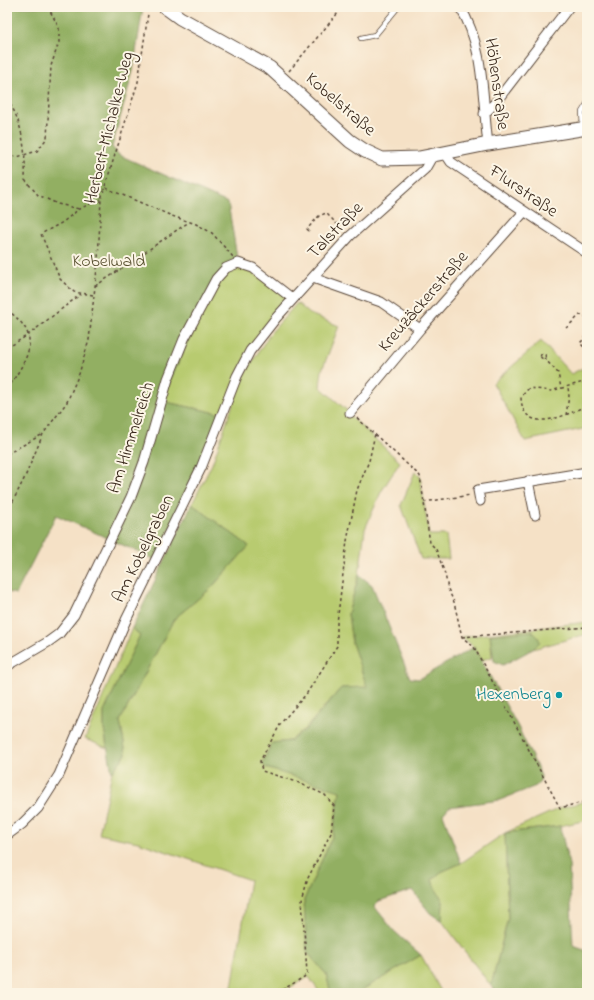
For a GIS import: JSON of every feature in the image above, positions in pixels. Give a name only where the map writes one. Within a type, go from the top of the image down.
[{"type":"street","name":"Höhenstraße","points":[[460,7],[470,26],[476,46],[488,144]]},
{"type":"street","points":[[484,114],[495,104],[569,7]]},
{"type":"street","name":"Kobelstraße","points":[[172,9],[270,68],[336,130],[354,144],[382,159],[404,160],[488,144],[585,129]]},
{"type":"street","name":"Flurstraße","points":[[439,154],[587,253]]},
{"type":"street","name":"Talstraße","points":[[420,329],[381,302],[313,278],[350,236],[425,169],[439,154]]},
{"type":"street","name":"Kreuzäckerstraße","points":[[350,413],[420,329],[524,212]]},
{"type":"street","points":[[238,263],[253,268],[293,299]]},
{"type":"street","name":"Am Himmelreich","points":[[7,666],[48,642],[61,632],[74,615],[112,540],[138,478],[168,379],[184,339],[216,279],[226,268],[238,263]]},
{"type":"street","name":"Am Kobelgraben","points":[[7,835],[32,815],[52,787],[66,761],[126,620],[201,468],[240,368],[261,335],[313,278]]},
{"type":"street","points":[[479,497],[478,490],[587,472]]},
{"type":"street","points":[[528,481],[535,516]]},
{"type":"lane","points":[[361,38],[374,35],[398,7]]},
{"type":"lane","name":"Kobelstraße","points":[[585,129],[582,112],[587,104]]},
{"type":"path","points":[[7,155],[17,157],[37,151],[48,138],[50,66],[59,42],[58,28],[48,7]]},
{"type":"path","name":"Herbert-Michalke-Weg","points":[[7,513],[25,477],[43,434],[67,402],[79,374],[89,340],[101,199],[106,188],[138,82],[149,7]]},
{"type":"path","points":[[283,79],[343,7]]},
{"type":"path","points":[[7,99],[16,111],[26,155],[25,180],[38,195],[58,204],[79,209]]},
{"type":"path","points":[[106,188],[212,233],[238,263]]},
{"type":"path","points":[[93,295],[74,292],[60,279],[41,234],[63,222],[79,209],[101,199]]},
{"type":"path","points":[[309,231],[307,229],[318,216],[326,213],[350,236]]},
{"type":"path","points":[[94,287],[130,264],[148,249],[189,222]]},
{"type":"path","points":[[7,348],[28,335],[82,294]]},
{"type":"path","points":[[7,310],[19,319],[28,335],[30,346],[7,390]]},
{"type":"path","points":[[566,328],[580,315],[587,317]]},
{"type":"path","points":[[587,336],[580,343],[587,350]]},
{"type":"path","points":[[544,358],[558,373],[561,388]]},
{"type":"path","points":[[587,381],[551,391],[529,388],[522,394],[522,401],[527,414],[536,420],[545,420],[566,414],[587,405]]},
{"type":"path","points":[[566,414],[569,396],[568,386]]},
{"type":"path","points":[[350,413],[420,476],[430,543],[436,549],[445,574],[448,589],[454,602],[462,637],[474,647],[560,808],[587,801]]},
{"type":"path","name":"Herbert-Michalke-Weg","points":[[7,454],[43,434]]},
{"type":"path","points":[[277,993],[304,977],[307,973],[302,926],[302,900],[308,878],[331,832],[334,806],[325,795],[297,782],[262,771],[260,761],[281,723],[307,693],[337,646],[337,623],[347,541],[357,490],[369,461],[375,434]]},
{"type":"path","points":[[424,502],[479,497]]},
{"type":"path","points":[[462,637],[587,627]]},
{"type":"green space","name":"Kobelwald","points":[[7,7],[143,7],[133,71],[112,147],[119,155],[228,203],[238,263],[216,279],[161,401],[222,414],[156,560],[56,515],[16,594],[7,592]]},
{"type":"green space","points":[[238,263],[293,299],[261,335],[222,414],[161,401],[216,279]]},
{"type":"green space","points":[[297,303],[310,314],[339,326],[322,370],[320,387],[350,413],[350,416],[400,462],[381,492],[365,529],[359,575],[348,614],[352,643],[368,688],[341,688],[306,728],[290,741],[272,743],[262,764],[266,768],[340,790],[333,835],[304,900],[307,952],[326,974],[331,993],[320,993],[309,977],[280,993],[231,993],[250,880],[138,842],[99,834],[112,772],[126,754],[120,721],[174,619],[211,588],[249,546],[192,504],[212,464],[239,387],[246,372],[269,335]]},
{"type":"green space","points":[[541,341],[571,374],[587,366],[587,428],[525,441],[493,383]]},
{"type":"green space","points":[[415,472],[420,476],[429,535],[446,535],[449,559],[421,559],[401,505]]},
{"type":"green space","points":[[192,504],[249,546],[211,588],[174,619],[120,721],[126,754],[112,772],[104,729],[104,712],[140,635],[132,628]]},
{"type":"green space","points":[[359,575],[372,585],[410,678],[419,679],[474,647],[518,727],[541,776],[540,782],[536,786],[500,800],[449,807],[443,814],[461,863],[441,872],[432,880],[443,901],[442,921],[430,913],[412,890],[379,901],[374,906],[394,931],[421,955],[357,993],[331,993],[326,974],[307,952],[304,900],[333,835],[340,791],[266,768],[262,764],[272,743],[290,741],[306,729],[341,688],[367,687],[352,643],[348,614]]},
{"type":"green space","points":[[587,622],[587,634],[533,649],[539,642],[490,635],[492,657],[482,660],[474,647],[462,637]]},
{"type":"green space","points":[[132,628],[140,635],[104,712],[104,729],[107,748],[85,739]]},
{"type":"green space","points":[[532,631],[538,637],[540,642],[533,649],[503,665],[494,661],[490,635]]},
{"type":"green space","points":[[587,801],[587,820],[560,826],[505,833],[560,808]]},
{"type":"green space","points":[[560,826],[569,865],[573,946],[587,951],[587,993],[496,993],[491,986],[508,918],[505,833]]},
{"type":"green space","points":[[505,833],[508,918],[491,986],[442,921],[443,901],[432,880],[441,872],[461,863]]},
{"type":"green space","points":[[421,955],[442,993],[357,993],[361,990]]},
{"type":"place","name":"Hexenberg","points":[[559,695]]}]
